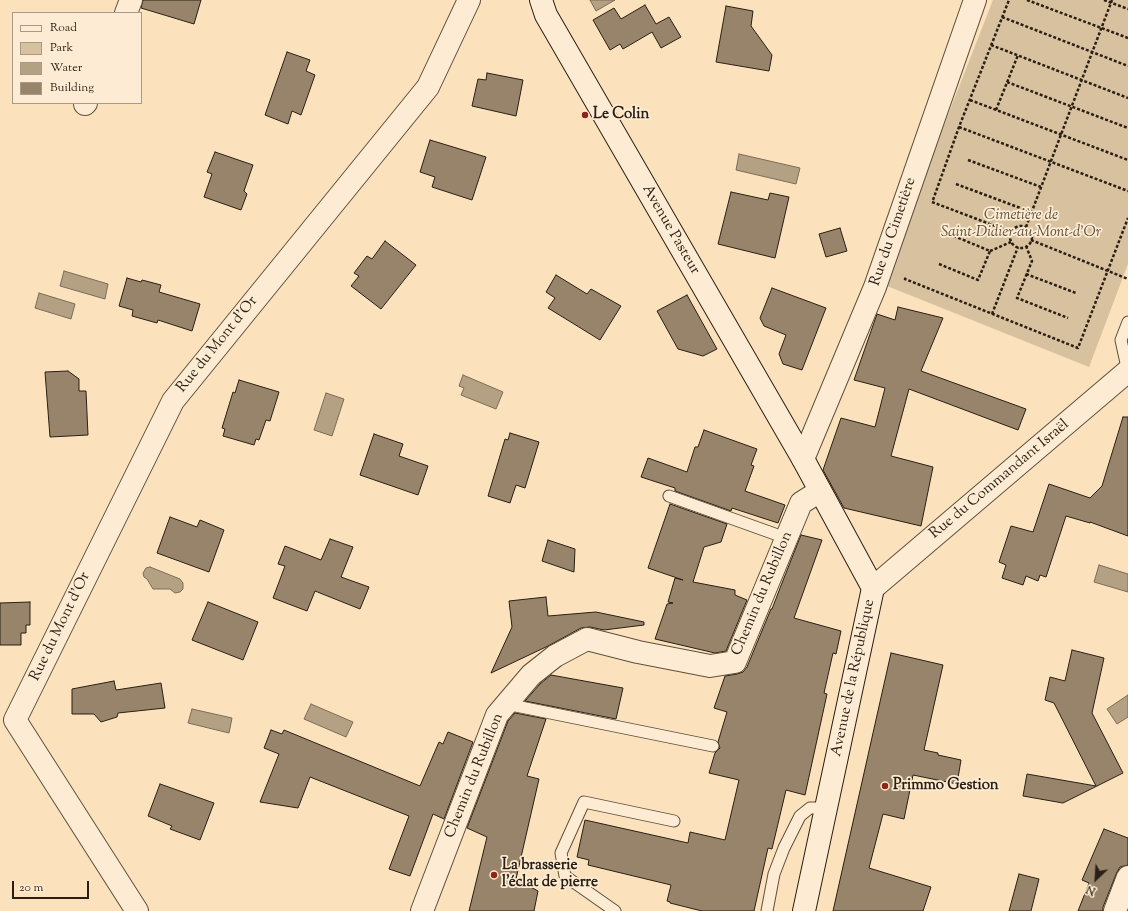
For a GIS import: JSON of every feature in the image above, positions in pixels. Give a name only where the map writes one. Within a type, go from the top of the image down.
[{"type":"street","points":[[126,12],[131,0]]},
{"type":"street","name":"Rue du Mont d'Or","points":[[137,911],[7,722],[173,401],[428,87],[469,0]]},
{"type":"street","name":"Avenue Pasteur","points":[[541,0],[546,14],[598,107],[803,459]]},
{"type":"street","name":"Rue du Cimetière","points":[[803,459],[875,287],[975,0]]},
{"type":"street","name":"Rue du Commandant Israël","points":[[873,588],[1128,371]]},
{"type":"street","name":"Avenue de la République","points":[[803,459],[873,588],[804,911]]},
{"type":"street","name":"Chemin du Rubillon","points":[[422,911],[497,715],[531,675],[555,656],[587,639],[638,652],[710,666],[735,662],[801,503],[820,491]]},
{"type":"street","points":[[1115,911],[1128,877]]},
{"type":"lane","points":[[1128,322],[1121,340],[1128,371]]},
{"type":"lane","points":[[669,496],[786,538]]},
{"type":"lane","points":[[506,704],[713,746]]},
{"type":"lane","points":[[615,911],[565,876],[561,853],[584,802],[674,821]]},
{"type":"lane","points":[[767,911],[774,874],[784,848],[800,816],[810,808],[826,808]]},
{"type":"path","points":[[930,209],[959,127],[1009,0]]},
{"type":"path","points":[[1027,0],[1128,38]]},
{"type":"path","points":[[1104,0],[1112,1],[1128,9]]},
{"type":"path","points":[[1026,227],[1112,1]]},
{"type":"path","points":[[1002,17],[1128,66]]},
{"type":"path","points":[[991,45],[1128,98]]},
{"type":"path","points":[[996,110],[1018,55]]},
{"type":"path","points":[[1007,82],[1128,128]]},
{"type":"path","points":[[970,100],[1128,160]]},
{"type":"path","points":[[959,127],[1128,191]]},
{"type":"path","points":[[968,160],[1041,188]]},
{"type":"path","points":[[956,184],[1032,212]]},
{"type":"path","points":[[932,202],[1011,232]]},
{"type":"path","points":[[908,272],[905,279],[1078,348],[1128,218]]},
{"type":"path","points":[[1019,226],[1026,227],[1030,233],[1031,240],[1026,246],[1018,247],[1011,242],[1011,232],[1019,226]]},
{"type":"path","points":[[949,234],[990,251]]},
{"type":"path","points":[[1031,240],[1128,279]]},
{"type":"path","points":[[939,264],[978,280],[990,251],[1011,242]]},
{"type":"path","points":[[1026,246],[1032,261],[1017,298],[1068,318]]},
{"type":"path","points":[[992,314],[1018,247]]},
{"type":"path","points":[[1026,274],[1076,293]]},
{"type":"green space","name":"Cimetière de Saint-Didier-au-Mont-d'Or","points":[[993,0],[1128,0],[1128,264],[1089,367],[887,286],[937,143]]},
{"type":"water","points":[[590,0],[615,0],[596,11]]},
{"type":"water","points":[[739,154],[800,168],[796,184],[736,170]]},
{"type":"water","points":[[64,271],[108,284],[105,299],[60,286]]},
{"type":"water","points":[[39,293],[75,304],[71,319],[35,308]]},
{"type":"water","points":[[463,375],[503,392],[496,409],[461,395],[464,388],[459,386]]},
{"type":"water","points":[[326,393],[344,399],[332,436],[314,430]]},
{"type":"water","points":[[1099,565],[1128,574],[1128,592],[1094,582]]},
{"type":"water","points":[[150,567],[180,579],[183,583],[183,589],[180,592],[175,593],[170,589],[153,589],[144,577],[143,573],[146,568]]},
{"type":"water","points":[[1128,695],[1128,717],[1117,724],[1107,709]]},
{"type":"water","points":[[311,704],[353,722],[346,737],[304,719]]},
{"type":"water","points":[[192,709],[232,718],[229,733],[188,723]]},
{"type":"building","points":[[143,0],[201,0],[194,24],[141,8]]},
{"type":"building","points":[[645,5],[656,24],[669,17],[681,37],[661,48],[652,32],[623,49],[620,44],[610,50],[593,20],[614,8],[621,19]]},
{"type":"building","points":[[726,6],[753,11],[751,26],[772,55],[769,71],[716,62]]},
{"type":"building","points":[[287,52],[310,60],[306,71],[315,75],[301,115],[292,111],[288,124],[265,115]]},
{"type":"building","points":[[487,73],[523,80],[516,116],[472,106],[478,79],[486,80]]},
{"type":"building","points":[[430,140],[486,157],[472,200],[432,187],[435,177],[420,172]]},
{"type":"building","points":[[215,152],[253,165],[244,191],[247,194],[241,210],[204,197],[212,174],[207,172]]},
{"type":"building","points":[[731,192],[768,200],[770,193],[789,197],[775,258],[718,244]]},
{"type":"building","points":[[840,228],[847,251],[826,257],[819,234]]},
{"type":"building","points":[[385,241],[416,265],[381,309],[351,286],[359,276],[354,273],[367,256],[372,259]]},
{"type":"building","points":[[556,275],[587,294],[591,289],[621,306],[600,340],[548,308],[555,298],[546,292]]},
{"type":"building","points":[[127,278],[161,285],[159,292],[200,304],[192,331],[158,320],[157,323],[132,316],[133,310],[119,306]]},
{"type":"building","points":[[772,288],[826,308],[802,370],[783,364],[779,354],[786,335],[764,326],[760,318]]},
{"type":"building","points":[[687,295],[717,349],[703,356],[678,349],[657,311]]},
{"type":"building","points":[[898,307],[943,318],[921,371],[1026,409],[1018,430],[909,389],[891,456],[933,467],[921,526],[844,508],[823,470],[841,418],[875,427],[885,388],[854,380],[877,314],[895,320]]},
{"type":"building","points":[[68,371],[79,379],[79,391],[86,391],[88,435],[50,437],[45,372]]},
{"type":"building","points":[[239,380],[279,392],[270,421],[266,420],[259,440],[256,439],[254,445],[223,436],[225,429],[222,428],[233,392],[235,393]]},
{"type":"building","points":[[1123,417],[1128,417],[1128,536],[1090,522],[1066,516],[1046,577],[1040,575],[1038,581],[1026,576],[1023,585],[1002,578],[1006,565],[999,562],[1011,526],[1033,532],[1049,484],[1090,498],[1102,486]]},
{"type":"building","points":[[704,430],[757,449],[751,465],[754,466],[745,491],[785,505],[778,523],[732,508],[731,511],[675,491],[675,488],[641,477],[648,458],[687,472],[695,447],[698,447]]},
{"type":"building","points":[[510,433],[539,442],[525,488],[516,485],[510,503],[488,496],[505,439],[508,440]]},
{"type":"building","points":[[374,434],[403,444],[399,456],[428,466],[418,495],[360,475]]},
{"type":"building","points":[[670,504],[727,524],[721,542],[704,547],[693,582],[735,590],[735,595],[747,600],[726,651],[715,653],[655,639],[667,604],[673,603],[668,602],[675,578],[683,580],[648,568]]},
{"type":"building","points":[[170,517],[197,527],[200,520],[224,530],[209,572],[157,553]]},
{"type":"building","points":[[801,535],[822,540],[794,618],[841,631],[836,654],[833,653],[824,693],[827,694],[805,795],[786,790],[772,849],[768,848],[754,911],[702,911],[670,903],[667,901],[671,885],[588,865],[589,860],[577,857],[585,820],[688,843],[690,832],[725,840],[739,780],[709,773],[715,753],[720,748],[718,742],[727,712],[714,708],[725,676],[743,672],[747,667]]},
{"type":"building","points":[[330,539],[353,547],[341,577],[369,587],[360,609],[315,591],[307,611],[273,598],[285,566],[278,564],[285,546],[321,560]]},
{"type":"building","points":[[548,540],[575,549],[574,572],[542,561]]},
{"type":"building","points":[[546,597],[548,616],[596,612],[644,622],[644,625],[604,630],[590,627],[581,628],[548,646],[491,673],[512,627],[509,601]]},
{"type":"building","points":[[30,602],[30,625],[26,625],[26,633],[21,633],[21,645],[0,645],[0,603]]},
{"type":"building","points":[[208,602],[258,622],[243,660],[192,640]]},
{"type":"building","points":[[1072,650],[1104,658],[1092,713],[1123,773],[1063,803],[1023,796],[1027,774],[1096,786],[1054,703],[1045,700],[1050,677],[1065,681]]},
{"type":"building","points":[[891,653],[943,665],[924,750],[961,760],[957,784],[913,775],[904,819],[883,814],[869,868],[931,887],[923,911],[833,911]]},
{"type":"building","points":[[551,675],[623,688],[616,719],[525,701],[540,684]]},
{"type":"building","points":[[114,681],[116,690],[161,683],[165,708],[118,713],[117,717],[101,722],[94,714],[72,714],[72,689]]},
{"type":"building","points":[[515,713],[546,719],[527,776],[539,779],[516,879],[538,891],[534,911],[469,911],[487,837],[467,828],[508,721]]},
{"type":"building","points":[[271,730],[282,734],[284,730],[420,786],[439,742],[443,744],[448,732],[473,742],[444,819],[433,814],[410,876],[389,869],[409,816],[310,777],[298,808],[260,802],[279,754],[264,748]]},
{"type":"building","points":[[160,784],[214,803],[200,840],[170,829],[172,826],[148,816]]},
{"type":"building","points":[[1104,829],[1128,838],[1128,865],[1120,867],[1117,872],[1103,907],[1103,911],[1078,911],[1089,883],[1082,880]]},
{"type":"building","points":[[1019,874],[1039,879],[1031,911],[1009,911]]},
{"type":"place","name":"Le Colin","points":[[585,115]]},
{"type":"place","name":"Primmo Gestion","points":[[885,786]]},
{"type":"place","name":"La brasserie l'éclat de pierre","points":[[494,875]]}]
